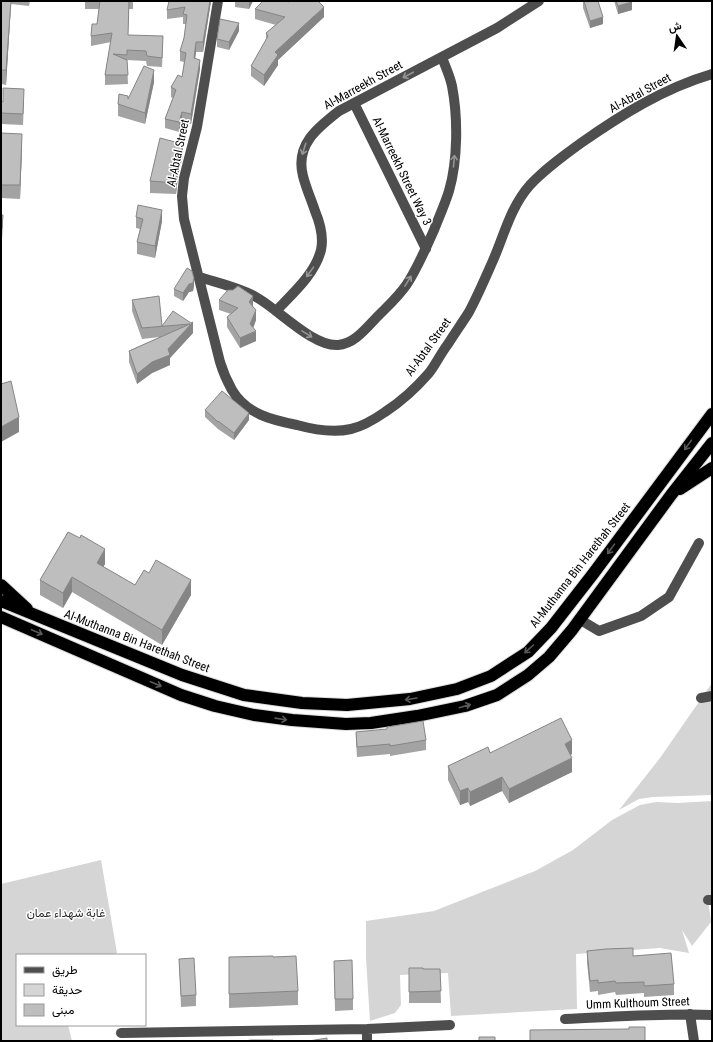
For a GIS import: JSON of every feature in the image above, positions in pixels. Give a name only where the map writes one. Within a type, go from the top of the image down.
[{"type":"highway","name":"Al-Muthanna Bin Harethah Street","points":[[1,601],[182,676],[244,695],[302,703],[346,705],[410,700],[457,689],[491,676],[528,652],[551,628],[712,414]]},
{"type":"highway","points":[[1,616],[181,695],[215,706],[254,715],[292,720],[346,724],[371,723],[417,716],[465,706],[497,695],[528,675],[549,657],[572,630],[671,495],[712,443]]},
{"type":"highway","points":[[671,495],[712,468]]},
{"type":"highway","points":[[1,585],[36,616]]},
{"type":"street","name":"Al-Abtal Street","points":[[218,1],[197,126],[184,178],[182,196],[184,219],[220,362],[226,379],[233,392],[242,403],[256,413],[279,421],[312,429],[334,431],[353,428],[371,422],[409,394],[429,372],[469,312],[492,264],[508,221],[520,198],[540,174],[584,141],[628,112],[664,92],[712,74]]},
{"type":"street","name":"Al-Marreekh Street","points":[[276,311],[312,270],[318,260],[321,248],[322,236],[320,224],[303,175],[301,164],[302,153],[306,142],[317,129],[339,111],[497,28],[539,1]]},
{"type":"street","points":[[199,277],[235,287],[256,297],[295,326],[328,345],[348,343],[358,336],[395,299],[406,284],[426,249],[449,190],[454,170],[456,140],[455,109],[452,84],[442,57]]},
{"type":"street","name":"Al-Marreekh Street Way 3","points":[[354,103],[426,249]]},
{"type":"street","points":[[580,619],[599,631],[641,616],[669,597],[699,542]]},
{"type":"street","points":[[701,698],[712,696]]},
{"type":"street","points":[[690,1014],[694,1041]]},
{"type":"street","name":"Umm Kulthoum Street","points":[[565,1019],[690,1014],[712,1015]]},
{"type":"street","points":[[121,1033],[367,1029],[450,1025]]},
{"type":"street","points":[[367,1029],[367,1041]]},
{"type":"green space","points":[[712,683],[712,795],[653,797],[639,799],[619,810],[660,758]]},
{"type":"green space","points":[[712,801],[712,898],[708,900],[711,922],[692,946],[682,930],[689,953],[660,948],[576,954],[577,1009],[451,1016],[448,973],[400,975],[401,1005],[395,1013],[370,1021],[366,958],[366,921],[434,911],[535,871],[573,850],[612,820],[640,805],[656,802],[678,803]]},
{"type":"green space","name":"غابة شهداء عمان","points":[[101,860],[117,953],[16,954],[16,1026],[68,1026],[72,1041],[1,1041],[1,884]]},
{"type":"building","points":[[1,1],[11,1],[6,70],[1,70]]},
{"type":"building","points":[[100,1],[129,1],[128,35],[163,36],[162,58],[147,56],[146,51],[127,50],[127,55],[113,54],[127,60],[128,75],[105,75],[112,33],[91,36],[92,24],[97,24]]},
{"type":"building","points":[[169,1],[210,1],[203,42],[196,42],[194,58],[200,60],[191,114],[182,112],[179,122],[165,119],[176,90],[171,87],[178,75],[182,77],[186,53],[180,51],[184,38],[187,15],[183,14],[185,7],[167,10]]},
{"type":"building","points":[[263,1],[318,1],[324,7],[275,52],[278,55],[264,75],[251,66],[268,36],[266,33],[285,17],[255,9]]},
{"type":"building","points":[[584,1],[598,1],[603,17],[590,21]]},
{"type":"building","points":[[616,1],[632,1],[632,2],[618,6]]},
{"type":"building","points":[[220,19],[239,23],[229,42],[217,39]]},
{"type":"building","points":[[144,66],[154,70],[145,113],[118,104],[119,94],[128,96],[128,99]]},
{"type":"building","points":[[3,88],[24,89],[23,114],[1,113]]},
{"type":"building","points":[[1,133],[22,134],[20,185],[1,185]]},
{"type":"building","points":[[160,138],[183,144],[178,165],[176,183],[150,181]]},
{"type":"building","points":[[138,205],[162,210],[155,246],[137,242],[143,219],[136,217]]},
{"type":"building","points":[[1,215],[3,215],[2,228],[1,227]]},
{"type":"building","points":[[187,268],[192,271],[194,278],[193,283],[189,284],[183,293],[174,289]]},
{"type":"building","points":[[238,286],[253,296],[249,302],[256,310],[250,324],[256,331],[240,338],[227,317],[238,308],[219,300],[228,290],[233,290]]},
{"type":"building","points":[[159,296],[162,326],[173,311],[191,323],[193,322],[168,349],[170,355],[152,362],[137,374],[129,351],[190,324],[142,328],[132,300]]},
{"type":"building","points":[[11,381],[19,417],[1,427],[1,384]]},
{"type":"building","points":[[222,391],[249,413],[234,433],[218,422],[205,410]]},
{"type":"building","points":[[68,532],[80,538],[81,535],[105,549],[97,563],[135,585],[144,570],[149,573],[156,560],[191,580],[162,630],[72,577],[63,593],[40,580]]},
{"type":"building","points":[[561,718],[572,740],[565,744],[572,758],[509,789],[502,777],[470,792],[468,788],[460,791],[448,766],[488,747],[490,753]]},
{"type":"building","points":[[423,721],[426,740],[390,746],[390,744],[357,747],[356,732],[387,729],[387,727]]},
{"type":"building","points":[[633,948],[633,956],[671,953],[674,984],[644,986],[644,982],[616,983],[615,981],[598,983],[598,980],[590,981],[587,951]]},
{"type":"building","points":[[296,956],[298,991],[229,994],[229,957]]},
{"type":"building","points":[[194,958],[196,995],[181,996],[179,959]]},
{"type":"building","points":[[352,960],[353,999],[335,999],[334,961]]},
{"type":"building","points":[[409,968],[440,969],[441,991],[409,992]]},
{"type":"building","points":[[629,1027],[645,1027],[645,1041],[530,1041],[530,1030],[629,1029]]},
{"type":"building","points":[[479,1037],[495,1037],[495,1041],[479,1041]]},
{"type":"building","points":[[327,1038],[327,1041],[309,1041]]},
{"type":"building","points":[[273,1040],[273,1041],[244,1041]]}]
